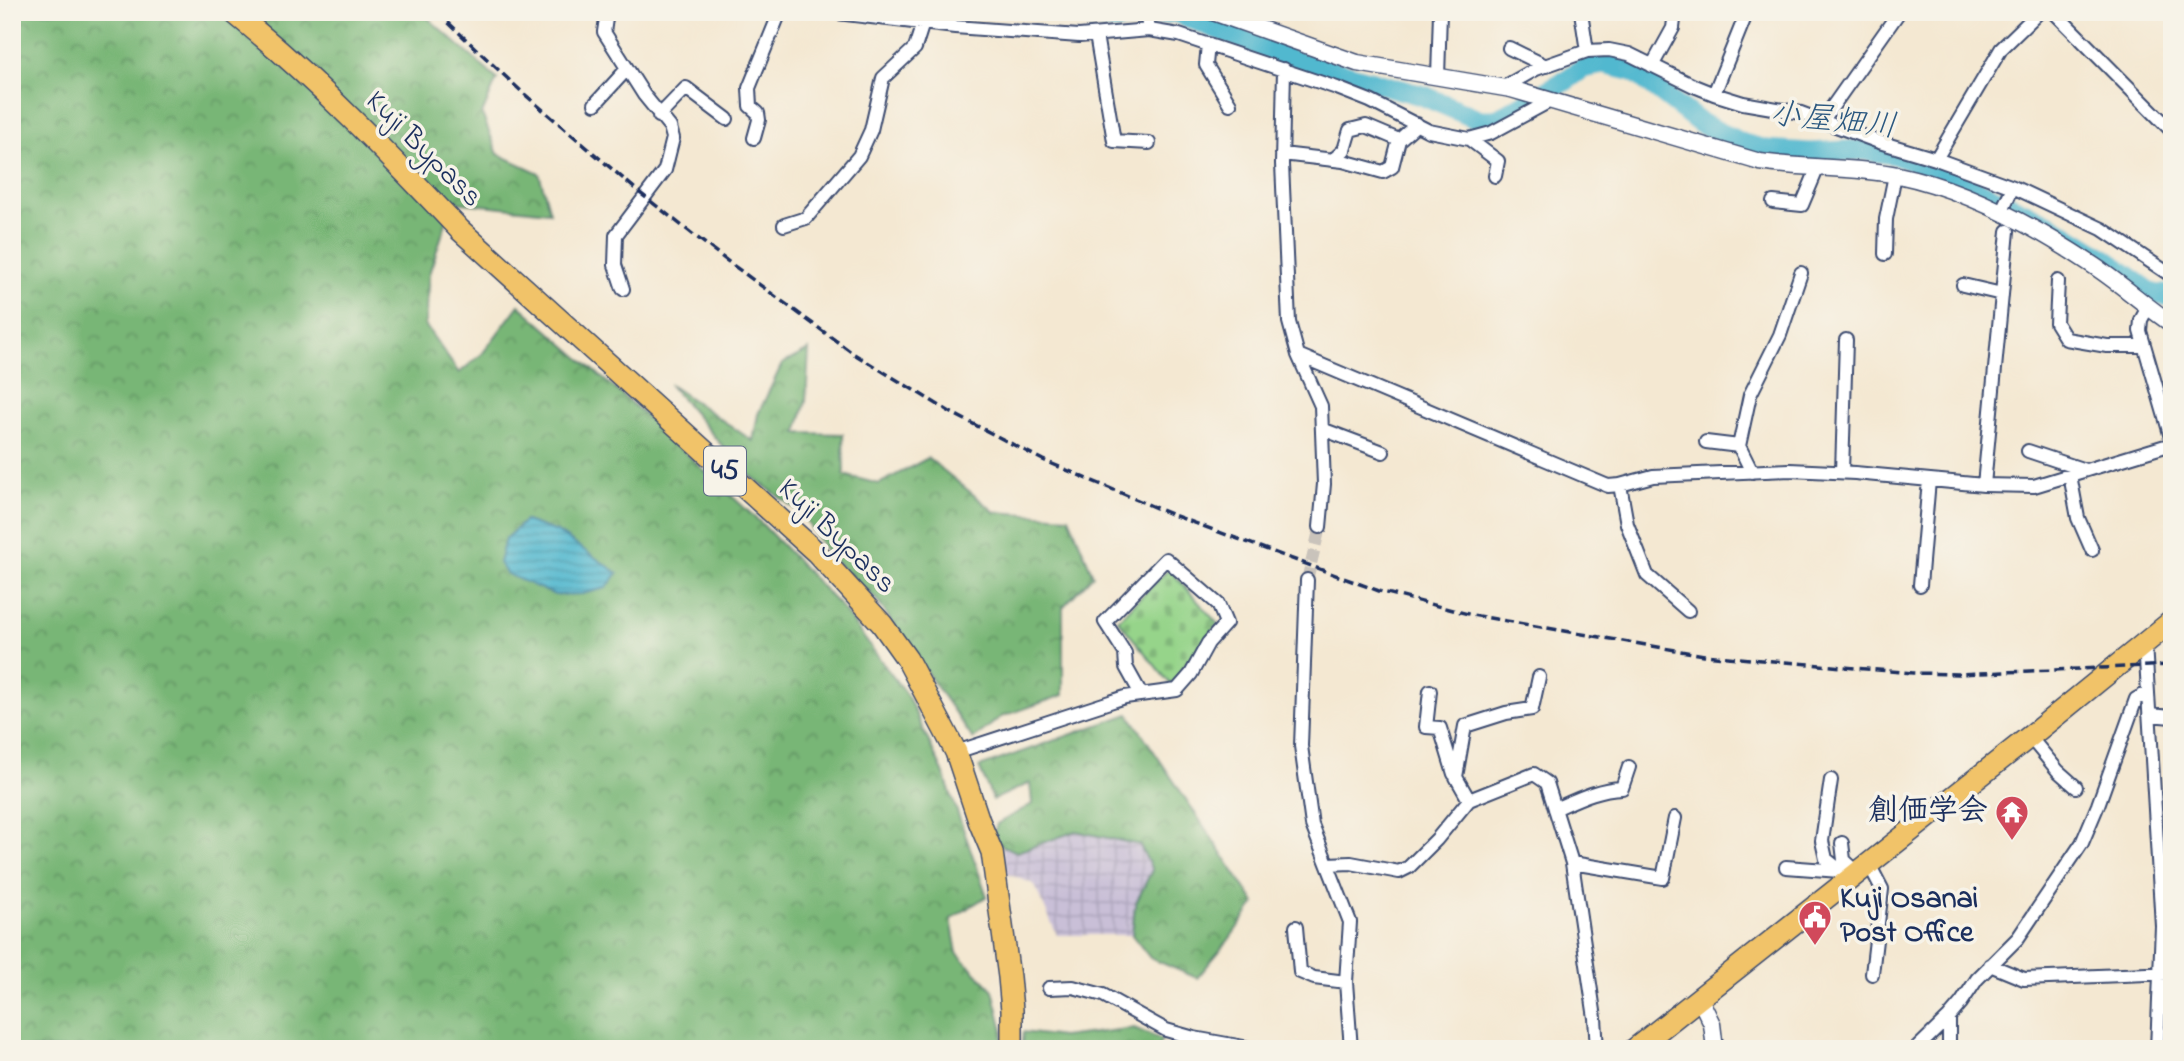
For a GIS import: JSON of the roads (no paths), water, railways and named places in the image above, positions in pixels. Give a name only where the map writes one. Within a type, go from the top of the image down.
[{"type":"highway","name":"Kuji Bypass","points":[[233,12],[292,61],[460,230],[816,552],[882,624],[907,659],[956,752],[992,852],[1009,977],[1012,1049]]},
{"type":"highway","points":[[1635,1049],[1856,870],[2030,737],[2172,621]]},
{"type":"street","points":[[607,12],[604,32],[659,116],[670,127],[673,138],[665,170],[616,235],[615,265],[623,289]]},
{"type":"street","points":[[754,138],[759,120],[758,113],[750,106],[750,88],[780,12]]},
{"type":"street","points":[[828,12],[1066,35],[1096,35],[1148,21],[1370,101],[1429,131],[1469,139],[1498,161],[1495,176]]},
{"type":"street","points":[[1213,12],[1239,17],[1357,63],[1508,88],[1760,162],[1785,166],[1852,168],[1930,183],[2002,210],[2091,264],[2172,324]]},
{"type":"street","points":[[1438,76],[1440,12]]},
{"type":"street","points":[[1581,12],[1587,51]]},
{"type":"street","points":[[1652,66],[1673,28],[1675,12]]},
{"type":"street","points":[[1714,94],[1746,12]]},
{"type":"street","points":[[1823,120],[1899,12]]},
{"type":"street","points":[[1936,159],[2001,49],[2039,12]]},
{"type":"street","points":[[2054,12],[2172,131]]},
{"type":"street","points":[[785,226],[806,218],[859,156],[871,130],[883,78],[915,48],[923,23]]},
{"type":"street","points":[[1096,35],[1114,141],[1149,143]]},
{"type":"street","points":[[1208,44],[1206,65],[1230,104]]},
{"type":"street","points":[[1509,48],[1545,66]]},
{"type":"street","points":[[1508,88],[1545,66],[1587,51],[1609,50],[1629,54],[1714,94],[1823,120],[1876,141],[1936,159],[2012,189],[2102,229],[2172,276]]},
{"type":"street","points":[[595,104],[627,69]]},
{"type":"street","points":[[1284,69],[1282,154],[1289,322],[1298,355],[1321,406],[1324,484],[1320,527]]},
{"type":"street","points":[[659,116],[686,88],[727,119]]},
{"type":"street","points":[[1469,139],[1491,133],[1548,99]]},
{"type":"street","points":[[1282,154],[1333,160],[1383,172],[1392,167],[1399,140],[1416,124]]},
{"type":"street","points":[[1333,160],[1344,150],[1350,130],[1366,126],[1399,140]]},
{"type":"street","points":[[1773,202],[1802,205],[1818,167]]},
{"type":"street","points":[[1885,254],[1886,219],[1895,175]]},
{"type":"street","points":[[2002,210],[2012,189]]},
{"type":"street","points":[[1984,485],[2008,230]]},
{"type":"street","points":[[1752,472],[1739,446],[1750,395],[1780,335],[1801,273]]},
{"type":"street","points":[[2058,281],[2056,323],[2066,339],[2107,346],[2144,346]]},
{"type":"street","points":[[1963,285],[2002,293]]},
{"type":"street","points":[[1298,355],[1608,486],[1653,476],[1790,470],[1984,485],[2034,486],[2172,443],[2140,331],[2141,320],[2148,307]]},
{"type":"street","points":[[1842,472],[1846,340]]},
{"type":"street","points":[[1322,429],[1383,453]]},
{"type":"street","points":[[1706,442],[1739,446]]},
{"type":"street","points":[[2028,451],[2085,470]]},
{"type":"street","points":[[2070,475],[2078,518],[2092,550]]},
{"type":"street","points":[[1920,585],[1929,480]]},
{"type":"street","points":[[1620,485],[1627,524],[1647,575],[1688,611]]},
{"type":"street","points":[[956,752],[1125,697],[1177,690],[1191,674],[1208,643],[1226,623],[1218,604],[1167,559],[1105,622],[1125,653],[1126,667],[1141,694]]},
{"type":"street","points":[[1307,580],[1301,746],[1312,825],[1350,922],[1346,982],[1351,1049]]},
{"type":"street","points":[[2145,643],[2147,692],[2165,873],[2162,926],[2166,974],[2157,1049]]},
{"type":"street","points":[[1456,777],[1465,726],[1506,713],[1532,709],[1539,677]]},
{"type":"street","points":[[1430,691],[1426,727],[1440,728],[1456,777],[1469,800]]},
{"type":"street","points":[[1916,1049],[1949,1017],[1990,965],[2018,939],[2081,843],[2098,805],[2136,699],[2147,692]]},
{"type":"street","points":[[2149,715],[2172,717]]},
{"type":"street","points":[[2030,737],[2058,771],[2076,787]]},
{"type":"street","points":[[1555,809],[1589,793],[1622,788],[1629,766]]},
{"type":"street","points":[[1328,864],[1351,863],[1399,872],[1409,867],[1437,839],[1469,800],[1534,774],[1547,783],[1573,863],[1597,1049]]},
{"type":"street","points":[[1831,780],[1822,841],[1826,859],[1856,870]]},
{"type":"street","points":[[1573,863],[1663,878],[1675,818]]},
{"type":"street","points":[[1842,843],[1844,860],[1882,889],[1872,974]]},
{"type":"street","points":[[1786,867],[1856,870]]},
{"type":"street","points":[[1296,927],[1300,972],[1314,978],[1346,982]]},
{"type":"street","points":[[1990,965],[2024,979],[2166,974]]},
{"type":"street","points":[[1049,988],[1073,987],[1103,995],[1166,1030],[1255,1049]]},
{"type":"street","points":[[1699,998],[1712,1024],[1716,1049]]},
{"type":"street","points":[[1949,1017],[1950,1049]]},
{"type":"water","points":[[525,521],[557,532],[618,573],[606,588],[582,594],[555,595],[507,574],[499,563],[505,539]]},
{"type":"waterway","name":"小屋畑川","points":[[1066,12],[1114,20],[1174,12]]},
{"type":"waterway","name":"小屋畑川","points":[[1175,12],[1290,59],[1424,96],[1480,120],[1495,120],[1583,68],[1604,64],[1634,71],[1700,123],[1743,144],[1766,150],[1810,153],[1862,150],[1893,154],[1933,169],[2052,226],[2099,255],[2153,294],[2172,296]]},
{"type":"tunnel","points":[[1307,580],[1320,527]]},
{"type":"railway","points":[[437,12],[522,92],[640,193],[854,354],[950,412],[1043,460],[1173,515],[1379,591],[1472,615],[1704,655],[1913,673],[1957,674],[2172,665]]},
{"type":"place","name":"創価学会","points":[[2012,842]]},
{"type":"place","name":"Kuji Osanai Post Office","points":[[1815,947]]}]
